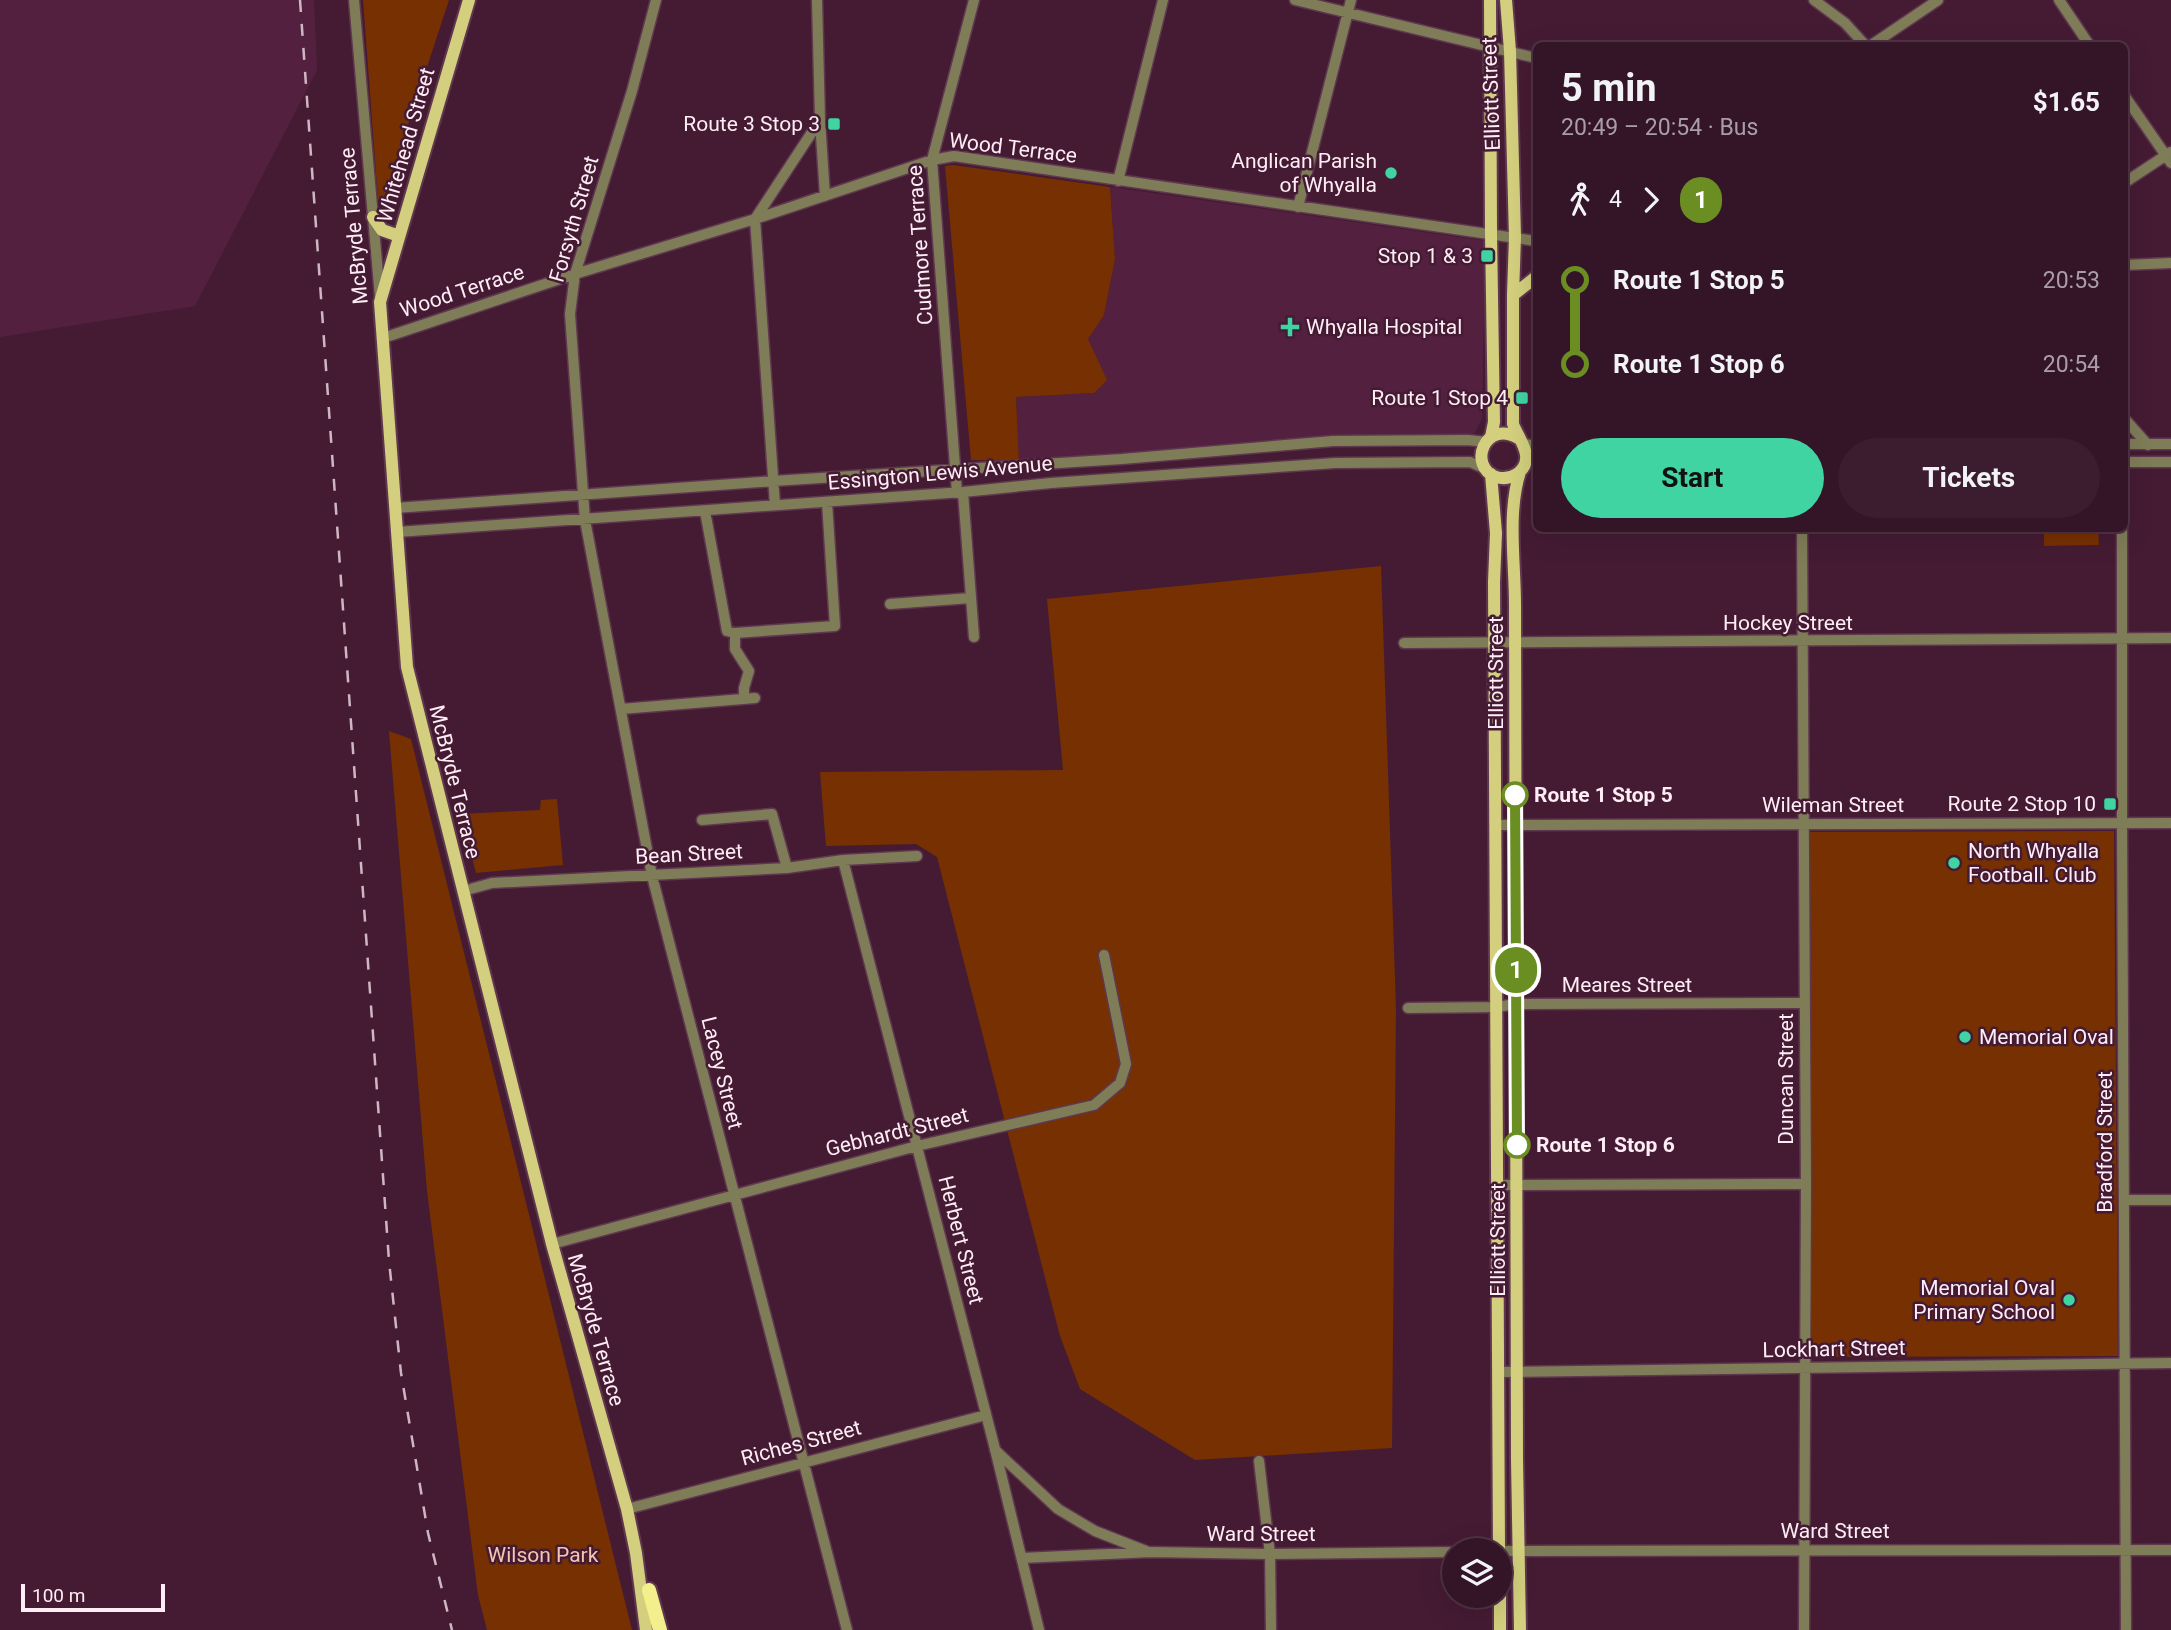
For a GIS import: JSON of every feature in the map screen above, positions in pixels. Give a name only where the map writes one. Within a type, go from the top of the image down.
[{"type":"highway","points":[[649,1590],[658,1630]]},
{"type":"main road","name":"Whitehead Street","points":[[380,302],[469,0]]},
{"type":"main road","name":"Elliott Street","points":[[1488,439],[1494,422],[1490,0]]},
{"type":"main road","name":"Elliott Street","points":[[1506,0],[1515,237],[1513,424],[1526,443]]},
{"type":"main road","points":[[373,217],[382,230],[399,236]]},
{"type":"main road","points":[[1513,295],[1533,279]]},
{"type":"main road","name":"McBryde Terrace","points":[[380,302],[407,667],[552,1244],[627,1508],[646,1630]]},
{"type":"main road","points":[[1505,433],[1526,443],[1526,468],[1506,478],[1488,472],[1481,456],[1488,439],[1505,433]]},
{"type":"main road","name":"Elliott Street","points":[[1520,1630],[1514,508],[1515,487],[1526,468]]},
{"type":"main road","name":"Elliott Street","points":[[1488,472],[1494,493],[1496,533],[1494,644],[1499,1538]]},
{"type":"main road","name":"McBryde Terrace","points":[[636,1553],[649,1590]]},
{"type":"main road","points":[[1500,1608],[1500,1630]]},
{"type":"street","name":"McBryde Terrace","points":[[354,0],[380,302]]},
{"type":"street","name":"Forsyth Street","points":[[585,520],[570,314],[575,274],[632,91],[656,0]]},
{"type":"street","points":[[817,0],[825,196]]},
{"type":"street","name":"Cudmore Terrace","points":[[974,0],[932,160],[956,471],[974,637]]},
{"type":"street","points":[[1118,181],[1163,0]]},
{"type":"street","points":[[1295,0],[1533,57]]},
{"type":"street","points":[[1298,206],[1351,0]]},
{"type":"street","points":[[1814,0],[1865,42]]},
{"type":"street","points":[[1875,42],[1938,0]]},
{"type":"street","points":[[2059,0],[2087,42]]},
{"type":"street","points":[[2128,101],[2169,157],[2128,181]]},
{"type":"street","points":[[775,505],[755,219],[820,120]]},
{"type":"street","name":"Wood Terrace","points":[[383,338],[932,160],[954,156],[1533,241]]},
{"type":"street","points":[[2128,265],[2171,263]]},
{"type":"street","points":[[2128,422],[2148,445]]},
{"type":"street","name":"Essington Lewis Avenue","points":[[395,508],[1129,459],[1333,441],[1488,439]]},
{"type":"street","points":[[2128,444],[2171,444]]},
{"type":"street","name":"Essington Lewis Avenue","points":[[397,532],[1335,463],[1470,462],[1488,472]]},
{"type":"street","points":[[2128,462],[2171,462]]},
{"type":"street","points":[[705,511],[727,631],[734,633],[835,626],[827,502]]},
{"type":"street","name":"Lacey Street","points":[[585,520],[652,876],[847,1630]]},
{"type":"street","name":"Duncan Street","points":[[1802,532],[1806,1184],[1804,1630]]},
{"type":"street","name":"Bradford Street","points":[[2122,532],[2126,1630]]},
{"type":"street","points":[[890,604],[971,598]]},
{"type":"street","points":[[621,709],[750,699],[744,688],[749,671],[735,649],[734,633]]},
{"type":"street","name":"Hockey Street","points":[[1404,643],[2171,638]]},
{"type":"street","points":[[702,820],[772,814],[787,869]]},
{"type":"street","name":"Wileman Street","points":[[1496,825],[2171,823]]},
{"type":"street","name":"Bean Street","points":[[463,891],[492,883],[787,869],[843,860],[917,856]]},
{"type":"street","name":"Herbert Street","points":[[843,860],[1039,1630]]},
{"type":"street","name":"Gebhardt Street","points":[[552,1244],[917,1146],[1094,1105],[1119,1083],[1126,1064],[1104,955]]},
{"type":"street","name":"Meares Street","points":[[1408,1008],[1497,1007],[1516,1004],[1805,1003]]},
{"type":"street","points":[[1497,1185],[1806,1184]]},
{"type":"street","points":[[2124,1200],[2171,1199]]},
{"type":"street","name":"Lockhart Street","points":[[1498,1372],[2171,1363]]},
{"type":"street","name":"Riches Street","points":[[627,1508],[986,1415]]},
{"type":"street","name":"Ward Street","points":[[995,1449],[1058,1509],[1094,1531],[1151,1552]]},
{"type":"street","points":[[1259,1461],[1270,1554],[1271,1630]]},
{"type":"street","name":"Ward Street","points":[[1512,1552],[2171,1550]]},
{"type":"street","name":"Ward Street","points":[[1022,1558],[1151,1552],[1442,1552]]},
{"type":"shaded area","points":[[0,0],[314,0],[317,70],[195,306],[0,337]]},
{"type":"shaded area","name":"Whyalla Hospital","points":[[1110,187],[1485,241],[1482,418],[1475,433],[1468,436],[1318,438],[1019,461],[1016,397],[1094,393],[1088,339],[1104,315],[1115,259]]},
{"type":"green space","points":[[363,0],[449,0],[383,201],[378,200]]},
{"type":"green space","points":[[945,166],[1110,187],[1115,259],[1104,315],[1088,339],[1107,380],[1094,393],[1016,397],[1019,461],[971,460]]},
{"type":"green space","points":[[2044,532],[2098,532],[2099,545],[2044,546]]},
{"type":"green space","points":[[1381,566],[1396,1009],[1392,1448],[1195,1460],[1080,1389],[1060,1336],[937,857],[916,844],[826,846],[820,772],[1063,770],[1047,599]]},
{"type":"green space","name":"Wilson Park","points":[[389,731],[411,739],[632,1630],[487,1630],[478,1595],[427,1191]]},
{"type":"green space","points":[[557,799],[563,865],[476,873],[460,814],[540,810],[541,800]]},
{"type":"green space","points":[[2114,831],[2118,1356],[1812,1357],[1808,832]]},
{"type":"railway","points":[[300,0],[389,1261],[401,1373],[428,1533],[452,1630]]},
{"type":"bus line","name":"1","points":[[1515,795],[1517,1145]]},
{"type":"place","name":"Route 3 Stop 3","points":[[834,124]]},
{"type":"place","name":"Anglican Parish of Whyalla","points":[[1391,173]]},
{"type":"place","name":"Stop 1 & 3","points":[[1487,256]]},
{"type":"place","name":"Whyalla Hospital","points":[[1290,327]]},
{"type":"place","name":"Route 1 Stop 4","points":[[1522,398]]},
{"type":"place","name":"Route 1 Stop 5","points":[[1515,795]]},
{"type":"place","name":"Route 2 Stop 10","points":[[2110,804]]},
{"type":"place","name":"North Whyalla Football. Club","points":[[1954,863]]},
{"type":"place","name":"Memorial Oval","points":[[1965,1037]]},
{"type":"place","name":"Route 1 Stop 6","points":[[1517,1145]]},
{"type":"place","name":"Memorial Oval Primary School","points":[[2069,1300]]}]
